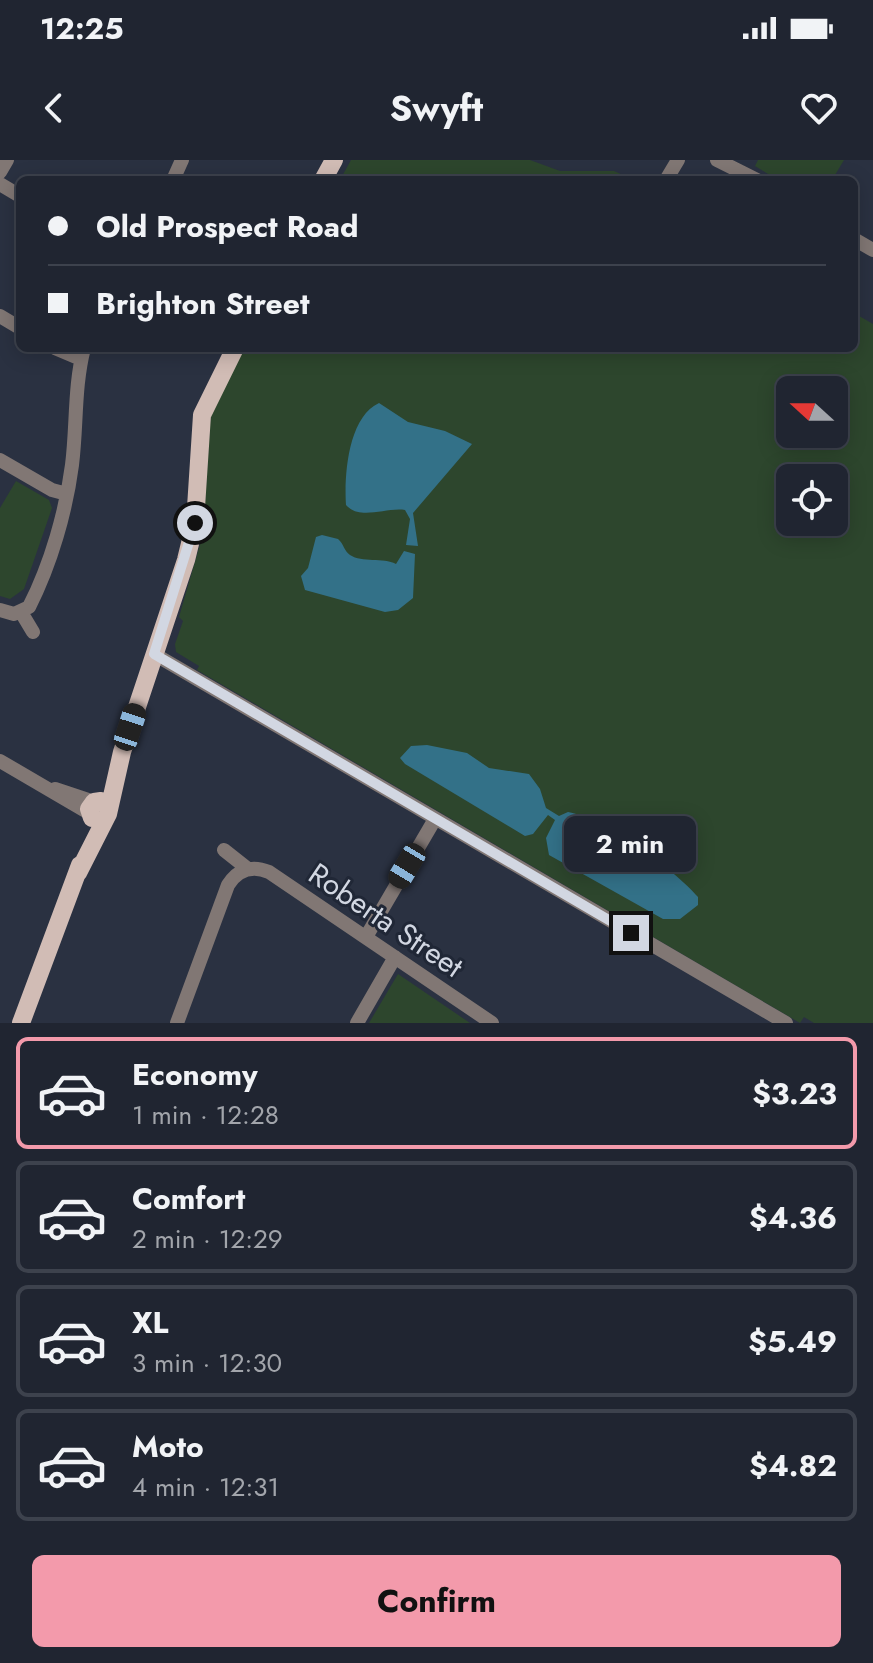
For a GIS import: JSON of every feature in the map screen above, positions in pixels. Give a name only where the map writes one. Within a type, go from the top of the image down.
[{"type":"main road","points":[[21,1023],[122,752],[193,531],[203,408],[233,352]]},
{"type":"street","points":[[0,172],[7,160]]},
{"type":"street","points":[[717,160],[749,176]]},
{"type":"street","points":[[0,610],[21,612],[31,604],[67,494],[83,354]]},
{"type":"street","points":[[0,460],[52,490],[67,494]]},
{"type":"street","points":[[21,612],[33,632]]},
{"type":"street","points":[[154,654],[786,1023]]},
{"type":"street","points":[[0,761],[98,810]]},
{"type":"street","points":[[366,937],[435,819]]},
{"type":"street","name":"Roberta Street","points":[[224,850],[248,869],[269,872],[492,1023]]},
{"type":"street","points":[[177,1023],[228,885],[236,875],[248,869]]},
{"type":"street","points":[[357,1023],[395,957]]},
{"type":"green space","points":[[351,160],[530,160],[560,171],[614,171],[625,176],[342,176]]},
{"type":"green space","points":[[758,160],[844,160],[834,176],[771,176],[755,166]]},
{"type":"green space","points":[[858,315],[873,324],[873,1023],[814,1023],[804,1017],[800,1023],[197,670],[199,666],[176,652],[175,644],[183,621],[179,617],[203,534],[211,409],[242,352],[858,352]]},
{"type":"green space","points":[[16,481],[49,500],[52,508],[24,589],[10,599],[0,596],[0,508]]},
{"type":"green space","points":[[398,974],[470,1023],[369,1023]]},
{"type":"water","points":[[379,403],[408,422],[445,431],[472,444],[413,513],[418,546],[406,545],[410,519],[405,510],[366,513],[352,510],[346,505],[347,464],[354,434],[360,421]]},
{"type":"water","points":[[322,535],[338,539],[348,553],[360,559],[396,564],[404,551],[415,554],[413,598],[398,610],[385,612],[305,590],[301,576],[308,568],[316,537]]},
{"type":"water","points":[[427,745],[467,753],[489,768],[529,774],[540,789],[546,808],[559,816],[568,812],[583,816],[638,846],[687,885],[698,897],[698,905],[680,919],[663,919],[549,855],[546,838],[555,820],[548,815],[533,834],[525,836],[405,764],[400,758],[411,746]]},
{"type":"route","points":[[195,523],[186,560],[154,654],[631,933]]}]
